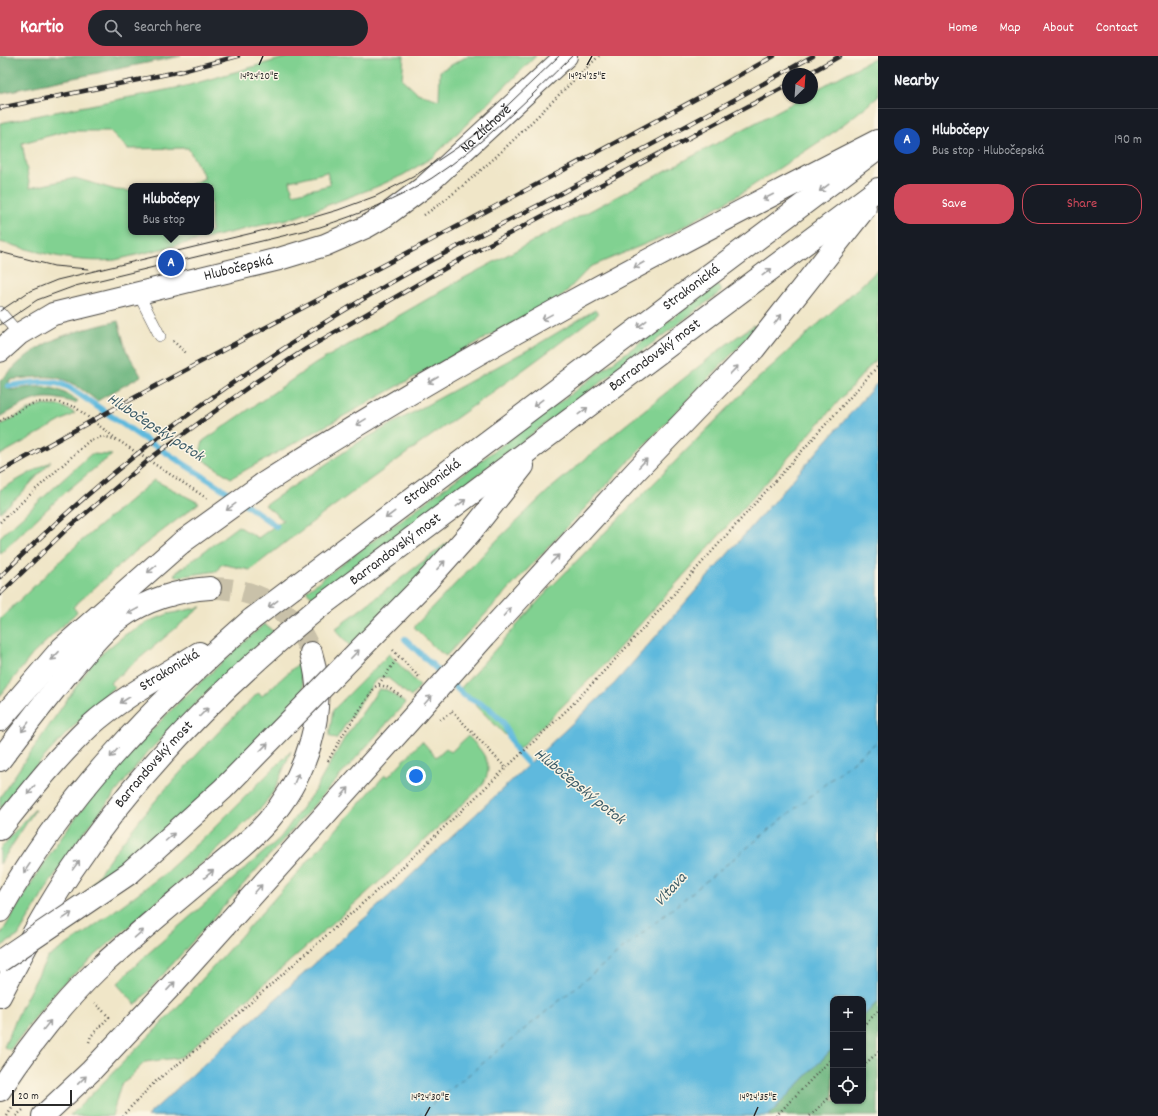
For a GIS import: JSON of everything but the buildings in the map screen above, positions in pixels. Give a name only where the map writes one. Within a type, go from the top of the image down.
[{"type":"main road","name":"Na Zlíchově","points":[[407,201],[498,121],[566,56]]},
{"type":"main road","points":[[0,720],[62,648],[181,543],[262,484],[395,402],[673,246],[878,141]]},
{"type":"main road","name":"Strakonická","points":[[0,829],[40,779],[90,726],[125,700],[252,619],[878,148]]},
{"type":"main road","points":[[43,1116],[90,1071],[172,985],[485,636],[637,470],[754,349],[878,190]]},
{"type":"main road","name":"Barrandovský most","points":[[0,996],[43,917],[72,870],[131,791],[174,743],[278,640],[317,609],[878,190]]},
{"type":"main road","name":"Hlubočepská","points":[[0,351],[19,334],[53,314],[279,259],[313,249],[366,227],[407,201]]},
{"type":"main road","points":[[0,960],[130,873],[223,789],[426,581],[470,533],[541,443]]},
{"type":"main road","points":[[0,729],[103,632],[120,618],[146,604],[176,593],[210,588]]},
{"type":"main road","points":[[0,911],[48,836],[115,752],[199,666],[252,619]]},
{"type":"main road","points":[[0,760],[44,701],[103,632]]},
{"type":"main road","points":[[0,1090],[22,1056],[62,1006],[97,970],[237,851],[267,822],[282,803],[293,786],[306,756],[318,711],[318,677],[311,653]]},
{"type":"lane","points":[[138,293],[160,336]]},
{"type":"lane","points":[[0,312],[19,334]]},
{"type":"path","points":[[122,1116],[157,1080],[203,1046],[385,884],[526,750],[623,651],[878,366]]},
{"type":"path","points":[[0,421],[29,405],[38,402],[56,402],[81,410],[120,441],[212,501]]},
{"type":"path","points":[[0,522],[89,441],[103,436],[120,441]]},
{"type":"path","points":[[379,684],[399,656]]},
{"type":"path","points":[[452,712],[506,768]]},
{"type":"path","points":[[91,1000],[109,1016],[91,1036]]},
{"type":"path","points":[[866,1023],[878,1010]]},
{"type":"path","points":[[866,1063],[878,1052]]},
{"type":"path","points":[[776,1116],[830,1060]]},
{"type":"path","points":[[810,1116],[830,1097]]},
{"type":"green space","points":[[0,56],[181,56],[0,93]]},
{"type":"green space","points":[[291,56],[404,56],[402,79],[417,93],[439,100],[440,71],[468,56],[536,56],[433,157],[403,175],[376,187],[296,217],[115,260],[100,261],[71,259],[0,242],[0,123],[186,86]],"holes":[[[327,172],[330,185],[293,194],[290,181]]]},
{"type":"green space","points":[[878,56],[878,97],[831,134],[740,194],[674,232],[590,267],[562,296],[231,478],[199,457],[203,441],[315,364],[464,278],[791,104],[818,104],[818,89]]},
{"type":"green space","points":[[878,270],[878,357],[603,666],[519,749],[460,689],[550,588],[753,383]]},
{"type":"green space","points":[[717,285],[722,291],[314,598],[306,591]]},
{"type":"green space","points":[[595,310],[598,314],[555,347],[336,504],[250,570],[221,564],[217,571],[177,577],[174,574],[238,526],[258,538],[283,520],[265,505],[359,442],[535,346]]},
{"type":"green space","points":[[118,321],[126,350],[141,376],[97,401],[65,380],[36,377],[9,380],[10,390],[45,387],[61,391],[78,401],[75,403],[52,398],[44,398],[28,402],[0,417],[0,381],[27,356],[46,343],[66,335]]},
{"type":"green space","points":[[754,325],[756,327],[755,330],[632,458],[446,656],[436,649],[414,627],[499,538],[549,490],[623,427],[727,344]]},
{"type":"green space","points":[[41,405],[61,406],[75,413],[0,455],[0,425]]},
{"type":"green space","points":[[91,454],[112,455],[68,490],[0,554],[0,537]]},
{"type":"green space","points":[[51,461],[20,495],[0,512],[0,490]]},
{"type":"green space","points":[[154,480],[199,503],[132,554],[73,607],[77,612],[32,655],[0,696],[0,619],[79,543]]},
{"type":"green space","points":[[447,543],[449,546],[350,646],[335,629]]},
{"type":"green space","points":[[201,607],[110,683],[114,687],[55,746],[0,809],[0,797],[95,659],[126,634],[148,622],[168,614]]},
{"type":"green space","points":[[264,624],[274,632],[216,683],[147,753],[79,839],[52,879],[18,936],[0,947],[0,936],[35,877],[61,837],[91,798],[127,756],[178,703]]},
{"type":"green space","points":[[389,654],[420,686],[411,697],[388,678],[381,677],[374,682],[336,739],[329,736],[333,710]]},
{"type":"green space","points":[[299,663],[304,693],[198,801],[124,866],[86,894],[124,840],[188,764],[258,693],[262,696]]},
{"type":"green space","points":[[379,689],[387,690],[405,703],[136,1005],[117,984],[144,957],[280,838],[315,790],[344,739]]},
{"type":"green space","points":[[468,736],[483,754],[488,766],[488,773],[480,788],[388,874],[183,1056],[145,1062],[120,1087],[112,1116],[70,1116],[172,1013],[385,775],[388,777],[422,741],[436,757],[446,748],[451,752]]},
{"type":"green space","points":[[291,751],[275,789],[263,806],[210,856],[67,980],[46,1003],[10,1050],[4,1047],[21,1008],[47,958],[86,932],[164,874],[211,831]]},
{"type":"green space","points":[[35,810],[0,864],[0,849]]},
{"type":"green space","points":[[878,1001],[878,1116],[768,1116],[830,1051],[830,1104],[866,1104],[866,1014]]},
{"type":"water","name":"Vltava","points":[[878,382],[878,1001],[866,1014],[866,996],[830,996],[830,1051],[768,1116],[147,1116],[388,897],[615,683]]},
{"type":"waterway","name":"Hlubočepský potok","points":[[9,386],[47,382],[62,384],[69,387],[140,436],[237,498]]},
{"type":"waterway","name":"Hlubočepský potok","points":[[244,503],[276,526]]},
{"type":"waterway","name":"Hlubočepský potok","points":[[405,639],[465,696],[489,708],[503,722],[515,749],[533,769]]},
{"type":"ferry route","points":[[418,1116],[878,741]]},
{"type":"tunnel","points":[[210,588],[243,592],[272,604],[295,624],[304,637],[311,653]]},
{"type":"tram line","points":[[0,311],[30,291],[57,280],[294,223],[338,210],[376,196],[413,177],[467,141],[485,127],[559,56]]},
{"type":"tram line","points":[[0,325],[37,300],[75,286],[320,227],[363,212],[391,200],[432,178],[470,151],[488,136],[572,56]]},
{"type":"tram line","points":[[0,252],[54,266],[88,269]]},
{"type":"railway","points":[[0,108],[182,71],[238,56]]},
{"type":"railway","points":[[0,472],[193,366],[581,161],[774,56]]},
{"type":"railway","points":[[0,577],[86,496],[132,458],[178,422],[275,354],[415,269],[573,187],[813,56]]},
{"type":"railway","points":[[818,68],[840,56]]},
{"type":"railway","points":[[0,594],[67,529],[156,454],[254,383],[306,349],[456,262],[782,88]]},
{"type":"place","name":"Hlubočepy","points":[[171,263]]}]
